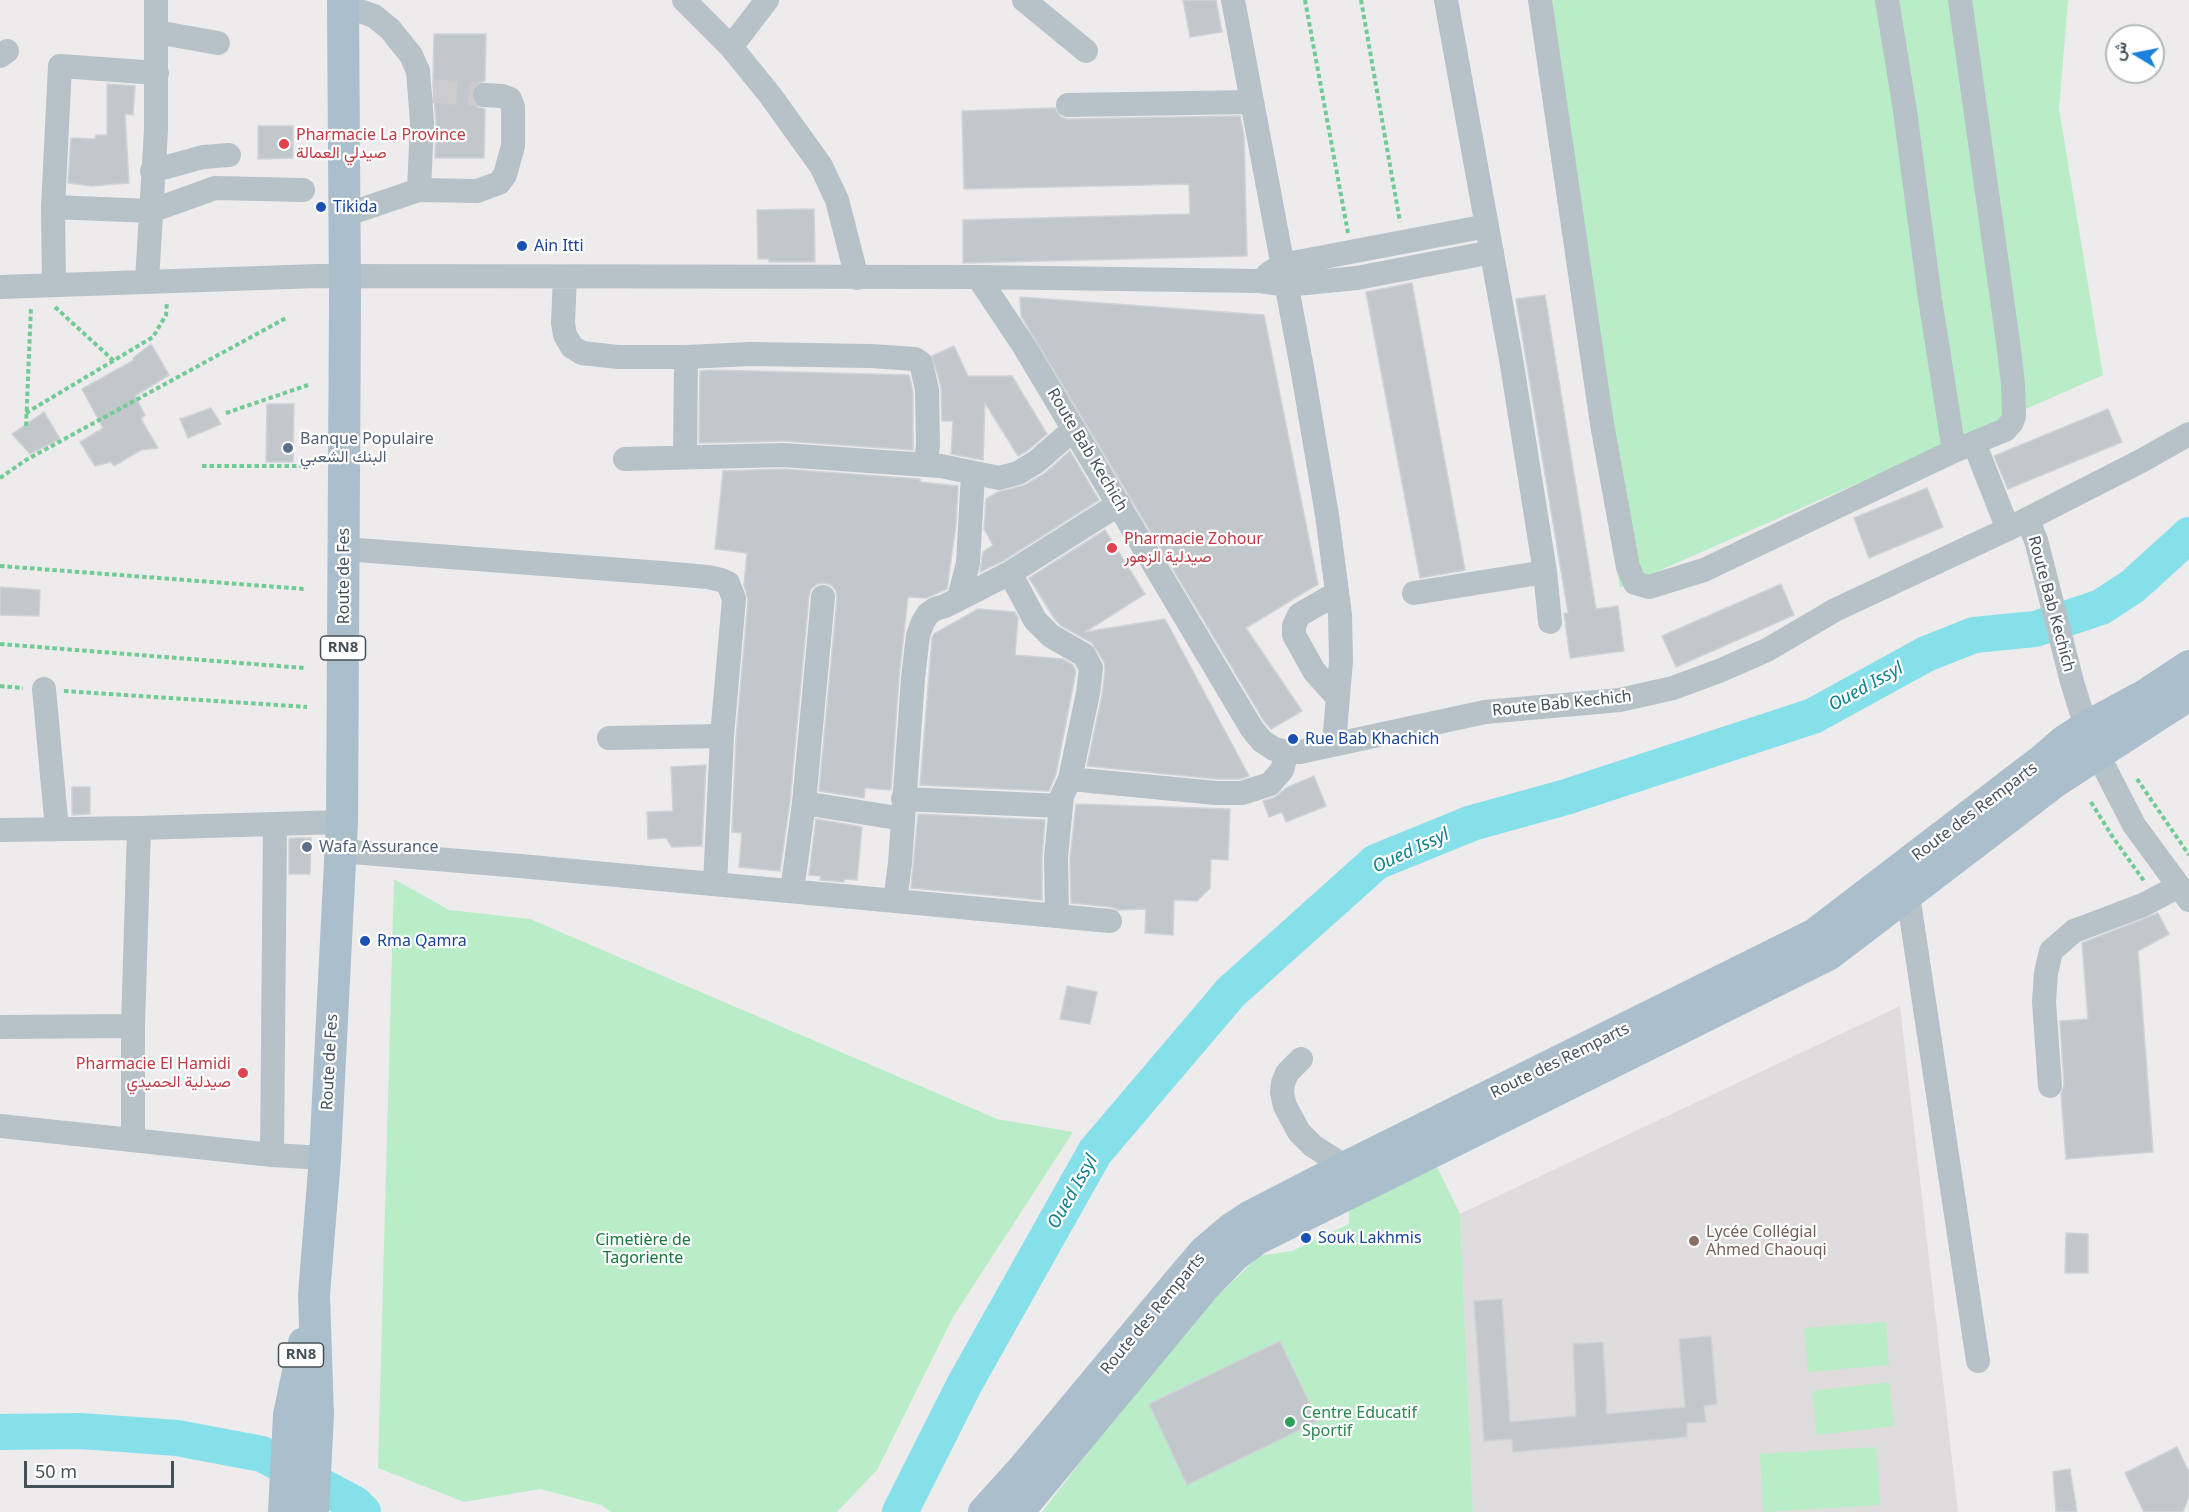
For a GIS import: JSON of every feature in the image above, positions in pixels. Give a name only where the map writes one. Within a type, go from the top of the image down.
[{"type":"main road","name":"Route de Fes","points":[[303,1511],[303,1415],[325,1158],[342,836],[345,276],[343,2]]},
{"type":"main road","name":"Route des Remparts","points":[[1018,1512],[1222,1267],[1246,1247],[1355,1176],[1815,934],[2063,742],[2145,695],[2189,666]]},
{"type":"main road","name":"Route des Remparts","points":[[984,1512],[1022,1470],[1205,1251],[1231,1228],[1249,1217],[1355,1176],[1820,960],[2056,781],[2189,695]]},
{"type":"street","points":[[156,0],[156,130],[151,211],[157,281]]},
{"type":"street","points":[[684,0],[731,47],[770,95],[821,166],[837,200],[857,278]]},
{"type":"street","points":[[731,47],[767,0]]},
{"type":"street","points":[[1024,0],[1086,51]]},
{"type":"street","points":[[1233,0],[1325,504],[1340,615],[1341,661],[1334,743]]},
{"type":"street","points":[[1446,0],[1492,252],[1545,572],[1550,622]]},
{"type":"street","points":[[1540,0],[1602,424],[1628,567],[1635,583],[1649,587],[1704,570],[1964,447],[2005,430],[2012,422],[2014,406],[2008,342],[1960,0]]},
{"type":"street","points":[[1887,0],[1905,111],[1930,300],[1964,447],[2024,529],[2189,434]]},
{"type":"street","points":[[343,2],[374,16],[390,29],[411,55],[427,90],[422,122],[419,189]]},
{"type":"street","points":[[156,32],[218,42]]},
{"type":"street","points":[[43,285],[53,207],[60,66],[157,73]]},
{"type":"street","points":[[345,215],[419,189],[477,191],[499,183],[505,175],[513,146],[513,107],[510,99],[485,95]]},
{"type":"street","points":[[1068,105],[1251,102]]},
{"type":"street","points":[[152,171],[203,157],[229,155]]},
{"type":"street","points":[[53,207],[151,211],[215,188],[303,190]]},
{"type":"street","points":[[0,287],[345,276],[1258,281],[1352,253],[1487,226]]},
{"type":"street","points":[[1284,275],[1357,278],[1492,252]]},
{"type":"street","points":[[565,277],[563,322],[565,335],[572,347],[582,352],[618,357],[750,354],[915,359],[921,363],[927,390],[926,465]]},
{"type":"street","name":"Route Bab Kechich","points":[[978,278],[1024,346],[1252,729],[1274,749],[1300,752],[1485,712],[1620,700],[1673,688],[1767,650],[1835,610],[2024,529],[2086,727],[2098,755],[2134,825],[2184,893]]},
{"type":"street","points":[[686,357],[686,457]]},
{"type":"street","points":[[625,459],[783,455],[941,466],[999,478],[1018,472],[1036,462],[1074,429]]},
{"type":"street","points":[[959,599],[968,563],[973,474]]},
{"type":"street","points":[[895,901],[918,635],[922,622],[928,614],[1010,573],[1119,504]]},
{"type":"street","points":[[344,549],[621,569],[721,580],[731,587],[734,599],[722,736],[715,884]]},
{"type":"street","points":[[1414,593],[1545,572]]},
{"type":"street","points":[[1010,573],[1035,620],[1051,636],[1077,650],[1090,662],[1091,676],[1088,693],[1070,779],[1062,796],[1056,857],[1057,916]]},
{"type":"street","points":[[1337,593],[1299,615],[1294,626],[1294,635],[1314,671],[1338,698]]},
{"type":"street","points":[[792,891],[804,803],[823,597]]},
{"type":"street","points":[[44,689],[57,829]]},
{"type":"street","points":[[609,738],[722,736]]},
{"type":"street","points":[[1070,779],[1195,791],[1242,793],[1270,784],[1282,770],[1287,752]]},
{"type":"street","points":[[804,803],[903,809],[1061,806]]},
{"type":"street","points":[[272,1155],[275,824]]},
{"type":"street","points":[[0,830],[275,824],[342,836],[715,884],[1110,921]]},
{"type":"street","points":[[133,1140],[133,1026],[139,828]]},
{"type":"street","points":[[2050,1086],[2044,1002],[2046,973],[2051,951],[2074,930],[2184,893]]},
{"type":"street","points":[[1908,895],[1978,1361]]},
{"type":"street","points":[[0,1028],[133,1026]]},
{"type":"street","points":[[1301,1059],[1287,1073],[1283,1083],[1282,1093],[1285,1106],[1299,1132],[1313,1146],[1355,1176]]},
{"type":"street","points":[[0,1126],[272,1155],[325,1158]]},
{"type":"path","points":[[1305,0],[1352,253]]},
{"type":"path","points":[[1361,0],[1404,243]]},
{"type":"path","points":[[26,413],[153,337],[166,315],[157,281]]},
{"type":"path","points":[[43,285],[114,361]]},
{"type":"path","points":[[26,426],[43,285]]},
{"type":"path","points":[[0,478],[26,460],[286,318]]},
{"type":"path","points":[[226,414],[308,385]]},
{"type":"path","points":[[202,466],[306,466]]},
{"type":"path","points":[[0,566],[305,589]]},
{"type":"path","points":[[0,644],[304,668]]},
{"type":"path","points":[[0,686],[307,707]]},
{"type":"path","points":[[2133,773],[2189,855]]},
{"type":"shaded area","name":"Lycée Collégial Ahmed Chaouqi","points":[[1900,1006],[1958,1512],[1473,1512],[1460,1214]]},
{"type":"green space","points":[[1530,0],[2068,0],[2059,109],[2103,375],[1620,588]]},
{"type":"green space","name":"Cimetière de Tagoriente","points":[[394,879],[449,910],[530,919],[997,1119],[1073,1132],[953,1317],[877,1470],[837,1512],[611,1512],[601,1505],[540,1489],[464,1502],[378,1468]]},
{"type":"green space","name":"Centre Educatif Sportif","points":[[1437,1167],[1460,1214],[1473,1512],[1042,1512],[1180,1333],[1259,1256],[1292,1251],[1349,1224],[1349,1204]]},
{"type":"green space","points":[[1886,1322],[1889,1365],[1808,1372],[1804,1328]]},
{"type":"green space","points":[[1889,1382],[1894,1426],[1817,1435],[1812,1391]]},
{"type":"green space","points":[[1876,1447],[1880,1505],[1763,1512],[1760,1454]]},
{"type":"building","points":[[1183,0],[1216,0],[1222,32],[1190,37]]},
{"type":"building","points":[[434,34],[486,34],[485,81],[473,87],[471,95],[477,107],[485,109],[484,158],[435,158]]},
{"type":"building","points":[[107,84],[135,86],[133,115],[125,114],[129,183],[92,186],[68,183],[71,138],[95,139],[96,135],[107,135]]},
{"type":"building","points":[[1055,108],[1061,117],[1068,119],[1240,116],[1244,136],[1247,256],[963,263],[963,220],[1190,214],[1189,184],[964,189],[962,111]]},
{"type":"building","points":[[258,126],[293,126],[293,158],[258,159]]},
{"type":"building","points":[[814,209],[815,262],[769,262],[769,259],[758,259],[757,210]]},
{"type":"building","points":[[1412,283],[1465,570],[1420,578],[1366,292]]},
{"type":"building","points":[[1545,295],[1596,609],[1618,606],[1624,651],[1570,658],[1564,613],[1568,613],[1516,299]]},
{"type":"building","points":[[1020,297],[1264,315],[1318,584],[1246,628],[1302,711],[1271,729],[1264,721],[1021,316]]},
{"type":"building","points":[[151,344],[169,375],[135,396],[145,415],[141,419],[158,448],[141,450],[114,466],[111,462],[95,466],[80,442],[103,428],[82,389],[134,360],[133,358]]},
{"type":"building","points":[[954,346],[968,376],[1012,376],[1047,434],[1018,456],[985,403],[983,460],[951,454],[953,421],[942,421],[941,387],[932,356]]},
{"type":"building","points":[[700,371],[909,375],[913,392],[913,450],[784,441],[699,443]]},
{"type":"building","points":[[267,404],[294,404],[293,462],[266,462]]},
{"type":"building","points":[[211,408],[221,424],[188,438],[180,419]]},
{"type":"building","points":[[2108,409],[2122,442],[2008,489],[1994,456]]},
{"type":"building","points":[[44,412],[60,439],[30,454],[12,434]]},
{"type":"building","points":[[1070,451],[1099,500],[1003,561],[980,572],[983,552],[993,545],[984,529],[986,499],[998,492],[1025,485],[1045,473]]},
{"type":"building","points":[[783,469],[920,479],[920,482],[958,486],[956,524],[947,589],[926,598],[908,597],[899,677],[891,790],[865,788],[864,798],[819,791],[837,598],[836,591],[831,585],[817,584],[811,589],[790,801],[780,871],[739,867],[742,833],[732,832],[736,737],[748,600],[744,585],[747,553],[715,549],[723,471]]},
{"type":"building","points":[[1927,488],[1943,527],[1869,558],[1854,518]]},
{"type":"building","points":[[1105,530],[1145,594],[1085,632],[1165,619],[1249,776],[1240,779],[1217,779],[1087,766],[1102,695],[1104,662],[1092,643],[1060,625],[1029,578]]},
{"type":"building","points":[[1781,584],[1794,615],[1676,667],[1662,636]]},
{"type":"building","points":[[0,587],[40,590],[39,616],[0,615]]},
{"type":"building","points":[[978,609],[1015,612],[1018,618],[1015,655],[1063,659],[1073,665],[1076,671],[1056,774],[1049,791],[920,785],[932,638],[934,634]]},
{"type":"building","points":[[706,765],[702,846],[672,847],[666,838],[648,839],[647,812],[673,811],[671,767]]},
{"type":"building","points":[[1314,776],[1326,806],[1286,822],[1282,812],[1269,817],[1263,801]]},
{"type":"building","points":[[72,787],[90,787],[90,814],[72,815]]},
{"type":"building","points":[[1076,804],[1230,809],[1228,860],[1211,859],[1210,888],[1197,901],[1174,900],[1173,935],[1145,933],[1146,909],[1119,910],[1111,907],[1071,903],[1070,858]]},
{"type":"building","points":[[918,814],[1045,820],[1042,900],[911,888]]},
{"type":"building","points":[[816,819],[862,827],[857,880],[844,879],[844,882],[820,880],[821,876],[809,875]]},
{"type":"building","points":[[289,838],[311,838],[310,874],[289,874]]},
{"type":"building","points":[[2158,913],[2169,934],[2138,951],[2153,1152],[2066,1159],[2061,1094],[2064,1085],[2060,1021],[2088,1019],[2082,943]]},
{"type":"building","points":[[1067,986],[1097,992],[1090,1024],[1060,1019]]},
{"type":"building","points":[[2066,1233],[2088,1234],[2088,1273],[2065,1273]]},
{"type":"building","points":[[1502,1299],[1510,1422],[1576,1416],[1573,1344],[1603,1342],[1607,1414],[1685,1407],[1679,1339],[1711,1336],[1717,1404],[1704,1406],[1706,1422],[1687,1423],[1687,1437],[1513,1452],[1512,1439],[1484,1441],[1474,1301]]},
{"type":"building","points":[[1280,1341],[1318,1421],[1187,1485],[1149,1404]]},
{"type":"building","points":[[2177,1447],[2189,1472],[2189,1496],[2183,1512],[2144,1512],[2125,1473]]},
{"type":"building","points":[[2070,1469],[2077,1512],[2056,1512],[2053,1472]]},
{"type":"waterway","name":"Oued Issyl","points":[[900,1512],[964,1385],[1095,1152],[1231,992],[1376,862],[1472,823],[1566,797],[1813,716],[1926,654],[1974,635],[2035,629],[2101,607],[2133,586],[2189,535]]},
{"type":"waterway","points":[[0,1432],[81,1431],[177,1438],[262,1454],[355,1504],[363,1512]]},
{"type":"tunnel","points":[[433,91],[485,95]]},
{"type":"place","name":"Pharmacie La Province صيدلي العمالة","points":[[284,144]]},
{"type":"place","name":"Tikida","points":[[321,207]]},
{"type":"place","name":"Ain Itti","points":[[522,246]]},
{"type":"place","name":"Banque Populaire البنك الشعبي","points":[[288,448]]},
{"type":"place","name":"Pharmacie Zohour صيدلية الزهور","points":[[1112,548]]},
{"type":"place","name":"Rue Bab Khachich","points":[[1293,739]]},
{"type":"place","name":"Wafa Assurance","points":[[307,847]]},
{"type":"place","name":"Rma Qamra","points":[[365,941]]},
{"type":"place","name":"Pharmacie El Hamidi صيدلية الحميدي","points":[[243,1073]]},
{"type":"place","name":"Souk Lakhmis","points":[[1306,1238]]},
{"type":"place","name":"Lycée Collégial Ahmed Chaouqi","points":[[1694,1241]]},
{"type":"place","name":"Centre Educatif Sportif","points":[[1290,1422]]}]
